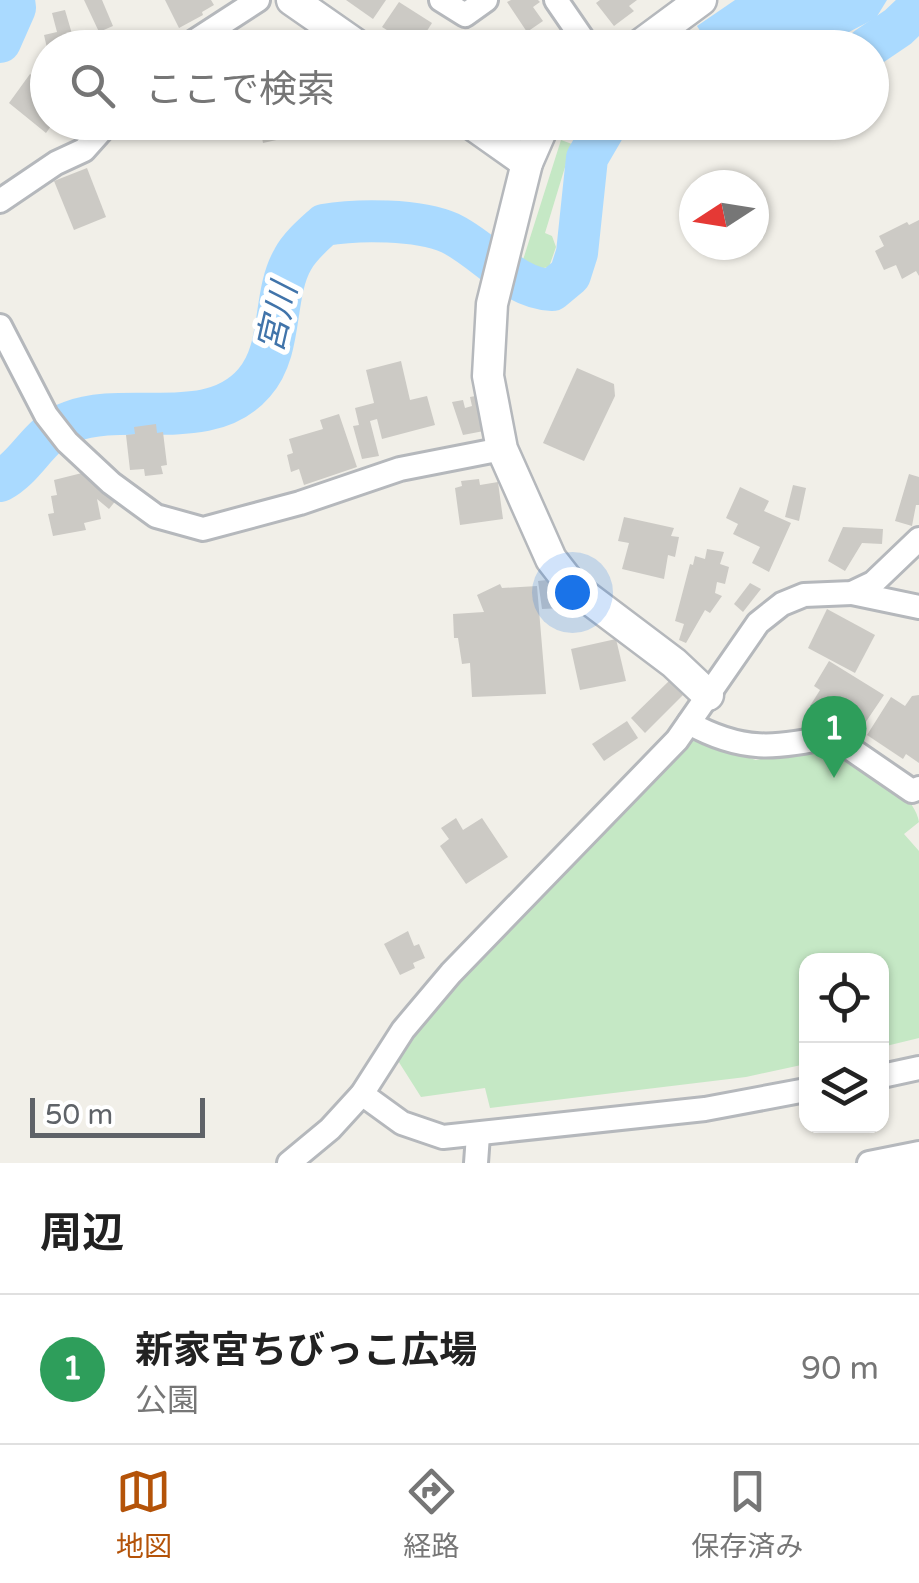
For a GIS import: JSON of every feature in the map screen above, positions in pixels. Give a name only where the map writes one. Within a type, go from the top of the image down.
[{"type":"street","points":[[212,30],[258,0]]},
{"type":"street","points":[[292,0],[335,30]]},
{"type":"street","points":[[441,0],[465,15],[486,0]]},
{"type":"street","points":[[556,0],[577,30]]},
{"type":"street","points":[[660,30],[701,0]]},
{"type":"street","points":[[0,201],[56,163],[84,150],[93,140]]},
{"type":"street","points":[[494,140],[527,163]]},
{"type":"street","points":[[538,140],[527,163],[492,304],[487,343],[488,376],[502,449],[551,559],[572,586],[674,663],[708,694]]},
{"type":"street","points":[[0,326],[46,415],[68,442],[111,483],[156,516],[203,529],[400,470],[502,449]]},
{"type":"street","points":[[852,593],[873,583],[919,539]]},
{"type":"street","points":[[289,1163],[330,1129],[362,1094],[403,1030],[451,973],[677,740],[758,623],[782,604],[804,595],[852,593],[919,606]]},
{"type":"street","points":[[689,722],[714,737],[752,747],[792,745],[832,736],[912,791],[919,788]]},
{"type":"street","points":[[889,1074],[919,1068]]},
{"type":"street","points":[[362,1094],[402,1123],[443,1137],[704,1108],[799,1091]]},
{"type":"street","points":[[476,1163],[478,1135]]},
{"type":"street","points":[[877,1162],[919,1153]]},
{"type":"green space","points":[[561,140],[572,144],[545,233],[552,236],[556,247],[549,267],[538,269],[522,263]]},
{"type":"green space","points":[[690,740],[756,760],[829,743],[895,787],[915,810],[919,822],[904,834],[919,851],[919,1038],[889,1045],[889,953],[799,953],[799,1066],[746,1077],[490,1108],[485,1088],[421,1097],[395,1056],[486,950]]},
{"type":"water","points":[[735,0],[887,0],[876,18],[853,30],[699,30],[697,26]]},
{"type":"building","points":[[84,0],[102,0],[113,26],[98,30]]},
{"type":"building","points":[[165,0],[211,0],[214,5],[179,28]]},
{"type":"building","points":[[346,0],[386,0],[373,19]]},
{"type":"building","points":[[538,0],[533,7],[543,21],[526,30],[507,2]]},
{"type":"building","points":[[637,0],[629,6],[634,11],[614,26],[596,3]]},
{"type":"building","points":[[399,2],[432,23],[428,30],[382,27]]},
{"type":"building","points":[[65,10],[71,30],[56,30],[52,13]]},
{"type":"building","points":[[30,74],[30,120],[9,103]]},
{"type":"building","points":[[87,168],[106,217],[74,230],[54,181]]},
{"type":"building","points":[[919,220],[919,276],[916,271],[902,279],[896,265],[884,270],[875,251],[884,246],[879,236]]},
{"type":"building","points":[[401,361],[410,400],[427,396],[435,425],[382,439],[377,419],[370,421],[379,456],[362,459],[353,426],[359,425],[355,408],[374,403],[366,370]]},
{"type":"building","points":[[577,368],[614,384],[615,396],[584,461],[543,443]]},
{"type":"building","points":[[481,395],[489,430],[463,435],[452,402],[463,400],[465,408],[472,406],[470,397]]},
{"type":"building","points":[[339,414],[357,467],[304,485],[299,469],[291,472],[287,455],[293,453],[289,439],[323,429],[320,420]]},
{"type":"building","points":[[156,424],[157,433],[163,432],[167,465],[161,466],[163,474],[145,476],[144,469],[130,470],[126,435],[135,434],[134,427]]},
{"type":"building","points":[[86,472],[117,499],[109,509],[97,499],[101,519],[84,523],[86,530],[53,536],[48,514],[54,513],[54,480]]},
{"type":"building","points":[[909,474],[919,477],[919,505],[912,526],[895,521]]},
{"type":"building","points":[[479,479],[480,485],[498,482],[503,519],[460,525],[455,488],[462,486],[461,481]]},
{"type":"building","points":[[793,485],[806,488],[799,521],[785,517]]},
{"type":"building","points":[[740,487],[769,501],[764,511],[791,523],[769,572],[752,563],[760,547],[733,534],[738,524],[726,518]]},
{"type":"building","points":[[624,517],[674,528],[671,536],[679,537],[675,557],[668,555],[664,579],[622,569],[629,543],[618,541]]},
{"type":"building","points":[[843,527],[883,529],[882,544],[862,543],[845,571],[828,561]]},
{"type":"building","points":[[707,549],[724,552],[720,564],[729,567],[725,584],[717,582],[715,593],[722,596],[710,613],[705,610],[686,643],[679,640],[684,624],[675,621],[690,564],[693,565],[695,556],[705,559]]},
{"type":"building","points":[[547,580],[562,595],[563,608],[542,609],[538,581]]},
{"type":"building","points":[[750,583],[761,589],[743,612],[734,604]]},
{"type":"building","points":[[500,584],[502,588],[537,586],[546,694],[472,697],[470,663],[462,664],[458,638],[454,638],[453,614],[484,612],[477,595]]},
{"type":"building","points":[[827,609],[875,635],[855,673],[808,648]]},
{"type":"building","points":[[616,639],[626,681],[580,690],[571,649]]},
{"type":"building","points":[[829,661],[884,695],[857,735],[810,706],[820,690],[814,686]]},
{"type":"building","points":[[669,681],[683,695],[645,733],[631,718]]},
{"type":"building","points":[[919,695],[919,763],[906,754],[903,759],[867,735],[891,697],[905,706],[912,696]]},
{"type":"building","points":[[627,721],[638,738],[604,761],[592,744]]},
{"type":"building","points":[[456,818],[463,830],[482,818],[508,857],[466,884],[440,846],[449,839],[441,828]]},
{"type":"building","points":[[408,931],[425,958],[400,975],[384,944]]},
{"type":"waterway","points":[[0,42],[15,8],[14,0]]},
{"type":"waterway","name":"宮川","points":[[889,33],[919,7]]},
{"type":"waterway","name":"宮川","points":[[0,481],[50,434],[70,422],[116,414],[191,412],[236,399],[254,383],[270,354],[282,289],[293,259],[324,225],[388,222],[437,228],[463,240],[524,283],[552,290],[570,275],[577,253],[587,158],[598,140]]},
{"type":"place","name":"新家宮ちびっこ広場","points":[[834,778]]}]
